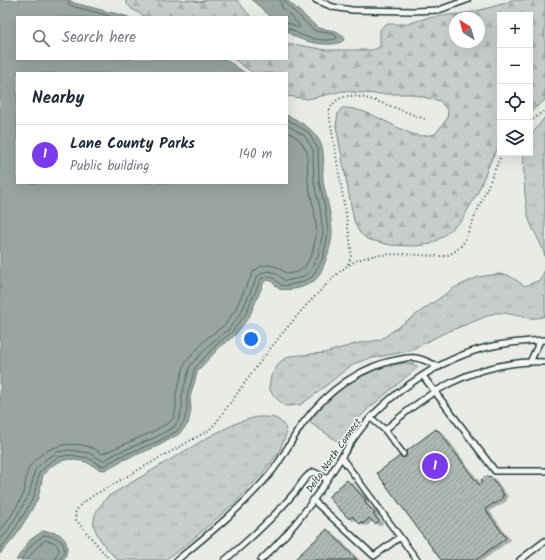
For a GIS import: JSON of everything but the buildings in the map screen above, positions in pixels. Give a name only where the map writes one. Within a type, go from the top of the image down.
[{"type":"lane","points":[[316,0],[333,7],[352,10],[430,11],[439,10],[467,0]]},
{"type":"lane","points":[[530,362],[542,340]]},
{"type":"lane","name":"Delta North Connect","points":[[263,559],[279,544],[313,500],[360,430],[380,408],[404,388],[458,357],[487,348],[523,341],[542,340]]},
{"type":"lane","points":[[177,560],[216,529],[270,474],[303,423],[319,402],[333,391],[374,365],[396,360],[414,357],[439,367]]},
{"type":"lane","points":[[385,430],[434,391],[467,375],[511,364],[545,362]]},
{"type":"lane","points":[[423,376],[495,470],[545,471]]},
{"type":"lane","points":[[371,418],[385,430],[403,454]]},
{"type":"lane","points":[[341,457],[417,560]]},
{"type":"lane","points":[[225,560],[264,524],[310,474],[314,472],[328,479]]},
{"type":"lane","points":[[313,500],[374,556],[400,537]]},
{"type":"lane","points":[[520,560],[545,541]]},
{"type":"path","points":[[347,266],[351,257],[351,246],[329,114],[331,107],[342,98],[354,96],[368,99],[425,119]]},
{"type":"path","points":[[532,120],[545,110]]},
{"type":"path","points":[[110,560],[76,520],[75,513],[80,505],[94,495],[209,430],[283,332],[316,296],[347,266],[358,260],[378,255],[445,256],[452,254],[464,242],[501,156]]},
{"type":"green space","points":[[126,0],[191,0],[200,2],[206,0],[237,0],[250,16],[144,16],[132,9],[126,3]]},
{"type":"green space","points":[[511,0],[545,0],[545,100],[533,110],[533,12],[497,12],[497,150],[492,158],[478,192],[462,220],[431,244],[416,246],[390,245],[367,239],[359,232],[354,221],[336,126],[338,113],[342,108],[361,111],[407,132],[418,136],[423,136],[435,134],[447,119],[448,111],[440,101],[411,94],[375,94],[343,91],[308,99],[288,96],[288,72],[252,72],[235,60],[288,60],[288,43],[327,50],[372,50],[380,47],[380,30],[385,24],[408,24],[426,18],[449,15],[449,48],[485,48],[485,12],[473,12],[506,3]]},
{"type":"green space","points":[[545,117],[545,257],[542,246],[528,216],[525,193],[523,156],[533,156],[533,133]]},
{"type":"green space","points":[[545,270],[545,316],[538,318],[526,318],[495,313],[442,334],[409,351],[368,359],[356,363],[300,405],[285,406],[273,395],[269,388],[271,376],[280,362],[289,356],[324,353],[359,343],[380,340],[454,288],[478,277],[498,274],[508,275],[525,286],[540,280]]},
{"type":"green space","points":[[405,363],[414,364],[418,367],[369,408],[357,420],[340,443],[309,422],[329,400],[351,382],[376,370]]},
{"type":"green space","points":[[257,417],[276,418],[282,423],[287,432],[279,452],[263,473],[237,501],[185,546],[165,560],[117,560],[101,541],[95,530],[94,524],[96,513],[107,497],[212,435],[239,422]]},
{"type":"water","points":[[0,0],[70,0],[74,3],[125,16],[16,16],[16,60],[226,60],[244,72],[16,72],[16,184],[288,184],[288,116],[308,128],[320,141],[323,156],[323,181],[330,213],[332,233],[321,272],[314,281],[301,287],[288,290],[279,289],[271,281],[267,280],[264,282],[249,317],[235,335],[219,348],[198,370],[190,397],[191,410],[188,424],[179,434],[158,446],[121,461],[105,470],[99,469],[86,462],[70,459],[61,461],[51,466],[43,475],[38,498],[31,511],[15,537],[0,554]]},
{"type":"water","points":[[252,0],[287,0],[318,28],[336,31],[344,36],[344,40],[335,44],[308,42],[295,37],[288,32],[288,16],[270,16]]},
{"type":"water","points":[[43,531],[57,533],[65,540],[67,550],[63,560],[16,560],[30,540]]},
{"type":"place","name":"Lane County Parks","points":[[435,466]]}]
